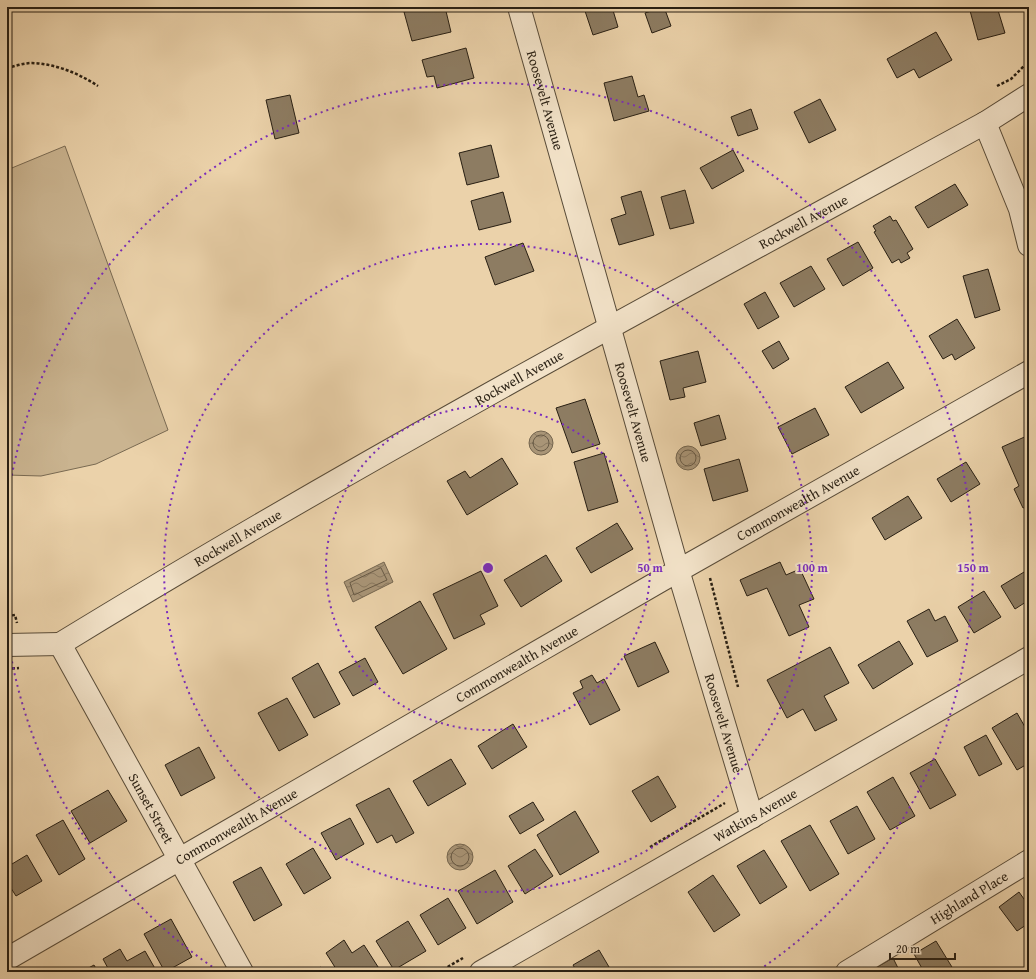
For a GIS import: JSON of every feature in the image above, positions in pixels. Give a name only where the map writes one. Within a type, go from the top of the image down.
[{"type":"street","name":"Roosevelt Avenue","points":[[519,7],[678,570],[752,817]]},
{"type":"street","name":"Rockwell Avenue","points":[[60,644],[203,557],[609,327],[985,123],[1029,95]]},
{"type":"street","points":[[985,123],[1020,210],[1029,245]]},
{"type":"street","name":"Commonwealth Avenue","points":[[7,959],[678,570],[1029,372]]},
{"type":"street","points":[[12,636],[60,644]]},
{"type":"street","name":"Sunset Street","points":[[60,644],[242,972]]},
{"type":"street","name":"Watkins Avenue","points":[[482,972],[1029,658]]},
{"type":"street","name":"Highland Place","points":[[847,972],[1029,861]]},
{"type":"path","points":[[997,86],[1011,79],[1029,61]]},
{"type":"path","points":[[7,68],[30,63],[53,66],[79,73],[98,86]]},
{"type":"path","points":[[708,571],[739,693]]},
{"type":"path","points":[[7,616],[15,616],[12,636]]},
{"type":"path","points":[[7,669],[22,668]]},
{"type":"path","points":[[649,848],[730,800]]},
{"type":"path","points":[[439,972],[466,956]]},
{"type":"shaded area","points":[[65,146],[168,430],[96,464],[41,476],[7,475],[7,170]]},
{"type":"water","points":[[541,431],[546,432],[552,438],[552,448],[546,454],[541,455],[536,454],[530,448],[529,443],[530,438],[536,432]]},
{"type":"water","points":[[688,446],[693,447],[699,453],[699,463],[693,469],[688,470],[683,469],[677,463],[676,458],[677,453],[683,447]]},
{"type":"water","points":[[384,562],[393,582],[353,602],[344,582]]},
{"type":"water","points":[[460,844],[469,848],[473,857],[469,866],[460,870],[451,866],[447,857],[451,848]]},
{"type":"building","points":[[424,7],[445,7],[451,32],[412,41],[404,12]]},
{"type":"building","points":[[597,7],[612,7],[618,27],[593,35],[585,11]]},
{"type":"building","points":[[664,7],[671,26],[652,33],[645,13]]},
{"type":"building","points":[[969,7],[997,7],[1005,33],[978,40]]},
{"type":"building","points":[[936,32],[952,60],[919,78],[914,69],[897,78],[887,59]]},
{"type":"building","points":[[466,48],[474,78],[437,88],[434,76],[427,77],[422,60]]},
{"type":"building","points":[[632,76],[638,97],[644,95],[649,111],[614,121],[604,83]]},
{"type":"building","points":[[290,95],[299,133],[275,139],[266,100]]},
{"type":"building","points":[[820,99],[836,130],[809,143],[794,112]]},
{"type":"building","points":[[751,109],[758,129],[738,136],[731,117]]},
{"type":"building","points":[[491,145],[499,177],[467,185],[459,153]]},
{"type":"building","points":[[733,150],[744,171],[712,189],[700,168]]},
{"type":"building","points":[[955,184],[968,205],[928,228],[915,207]]},
{"type":"building","points":[[685,190],[694,223],[670,229],[661,197]]},
{"type":"building","points":[[641,191],[654,235],[619,245],[611,219],[626,214],[621,197]]},
{"type":"building","points":[[503,192],[511,222],[479,230],[471,201]]},
{"type":"building","points":[[890,216],[893,221],[896,220],[913,249],[907,253],[910,258],[901,263],[899,259],[892,263],[874,232],[876,231],[873,226]]},
{"type":"building","points":[[858,242],[873,268],[843,286],[827,259]]},
{"type":"building","points":[[523,243],[534,271],[495,285],[485,257]]},
{"type":"building","points":[[811,266],[825,289],[794,307],[780,283]]},
{"type":"building","points":[[988,269],[1000,310],[975,318],[963,276]]},
{"type":"building","points":[[765,292],[779,317],[758,329],[744,304]]},
{"type":"building","points":[[957,319],[975,348],[955,360],[952,354],[943,359],[929,336]]},
{"type":"building","points":[[779,341],[789,359],[773,369],[762,351]]},
{"type":"building","points":[[698,351],[706,382],[683,388],[685,397],[670,400],[660,361]]},
{"type":"building","points":[[888,362],[904,388],[861,413],[845,387]]},
{"type":"building","points":[[585,399],[600,444],[572,453],[556,408]]},
{"type":"building","points":[[815,408],[829,435],[792,454],[778,427]]},
{"type":"building","points":[[719,415],[726,439],[701,446],[694,423]]},
{"type":"building","points":[[1029,435],[1029,506],[1023,508],[1014,489],[1019,486],[1002,447]]},
{"type":"building","points":[[604,453],[618,502],[588,511],[574,462]]},
{"type":"building","points":[[502,458],[518,484],[467,515],[447,481],[465,471],[470,478]]},
{"type":"building","points":[[739,459],[748,491],[713,501],[704,469]]},
{"type":"building","points":[[966,462],[980,484],[951,502],[937,479]]},
{"type":"building","points":[[908,496],[922,518],[885,540],[872,518]]},
{"type":"building","points":[[617,523],[633,549],[591,573],[576,548]]},
{"type":"building","points":[[546,555],[562,581],[521,607],[504,580]]},
{"type":"building","points":[[780,562],[786,575],[800,569],[814,599],[799,605],[809,627],[789,636],[767,588],[747,596],[740,580]]},
{"type":"building","points":[[1029,569],[1029,600],[1015,609],[1001,586]]},
{"type":"building","points":[[481,571],[498,606],[480,615],[485,624],[454,639],[433,594]]},
{"type":"building","points":[[984,591],[1001,617],[974,633],[958,607]]},
{"type":"building","points":[[420,601],[447,649],[403,674],[375,627]]},
{"type":"building","points":[[929,609],[935,621],[945,616],[958,641],[927,657],[907,621]]},
{"type":"building","points":[[899,641],[913,664],[873,689],[858,665]]},
{"type":"building","points":[[655,642],[669,672],[638,687],[624,656]]},
{"type":"building","points":[[830,647],[849,683],[824,696],[837,720],[815,731],[803,709],[787,718],[767,680]]},
{"type":"building","points":[[365,658],[378,682],[353,696],[339,672]]},
{"type":"building","points":[[318,663],[340,704],[314,718],[292,678]]},
{"type":"building","points":[[592,675],[597,683],[604,679],[620,710],[590,725],[573,693],[583,688],[580,681]]},
{"type":"building","points":[[287,698],[308,735],[279,751],[258,713]]},
{"type":"building","points":[[1017,713],[1029,734],[1029,763],[1017,770],[992,728]]},
{"type":"building","points":[[513,724],[527,747],[492,769],[478,746]]},
{"type":"building","points":[[986,735],[1002,764],[979,776],[964,747]]},
{"type":"building","points":[[199,747],[215,778],[181,796],[165,765]]},
{"type":"building","points":[[451,759],[466,784],[428,806],[413,781]]},
{"type":"building","points":[[935,759],[956,795],[930,809],[910,773]]},
{"type":"building","points":[[658,776],[676,807],[651,822],[632,791]]},
{"type":"building","points":[[893,777],[915,816],[890,830],[867,792]]},
{"type":"building","points":[[389,788],[414,833],[396,843],[392,835],[377,843],[356,805]]},
{"type":"building","points":[[108,790],[127,821],[90,843],[71,811]]},
{"type":"building","points":[[533,802],[544,820],[520,834],[509,816]]},
{"type":"building","points":[[857,806],[875,839],[848,854],[830,821]]},
{"type":"building","points":[[575,811],[599,852],[560,875],[537,835]]},
{"type":"building","points":[[350,818],[364,844],[336,860],[321,833]]},
{"type":"building","points":[[63,820],[85,859],[59,875],[36,835]]},
{"type":"building","points":[[810,825],[839,874],[810,891],[781,841]]},
{"type":"building","points":[[313,848],[331,878],[304,894],[286,864]]},
{"type":"building","points":[[535,849],[553,876],[525,894],[508,866]]},
{"type":"building","points":[[764,850],[787,887],[760,904],[737,866]]},
{"type":"building","points":[[27,855],[42,881],[16,896],[7,882],[7,867]]},
{"type":"building","points":[[261,867],[282,905],[254,921],[233,882]]},
{"type":"building","points":[[495,870],[513,902],[477,924],[458,891]]},
{"type":"building","points":[[713,875],[740,915],[714,932],[688,892]]},
{"type":"building","points":[[1019,892],[1029,906],[1029,923],[1017,931],[999,907]]},
{"type":"building","points":[[448,898],[466,928],[438,945],[420,915]]},
{"type":"building","points":[[171,919],[192,957],[165,972],[144,934]]},
{"type":"building","points":[[408,921],[426,951],[394,970],[376,941]]},
{"type":"building","points":[[344,940],[352,953],[364,945],[380,970],[377,972],[338,972],[326,953]]},
{"type":"building","points":[[936,941],[955,972],[924,972],[914,954]]},
{"type":"building","points":[[120,949],[127,961],[145,951],[157,972],[110,972],[103,959]]},
{"type":"building","points":[[599,950],[612,972],[577,972],[573,965]]},
{"type":"building","points":[[893,958],[900,972],[868,972]]},
{"type":"building","points":[[94,965],[98,972],[81,972]]},
{"type":"building","points":[[321,967],[324,972],[313,972]]}]
